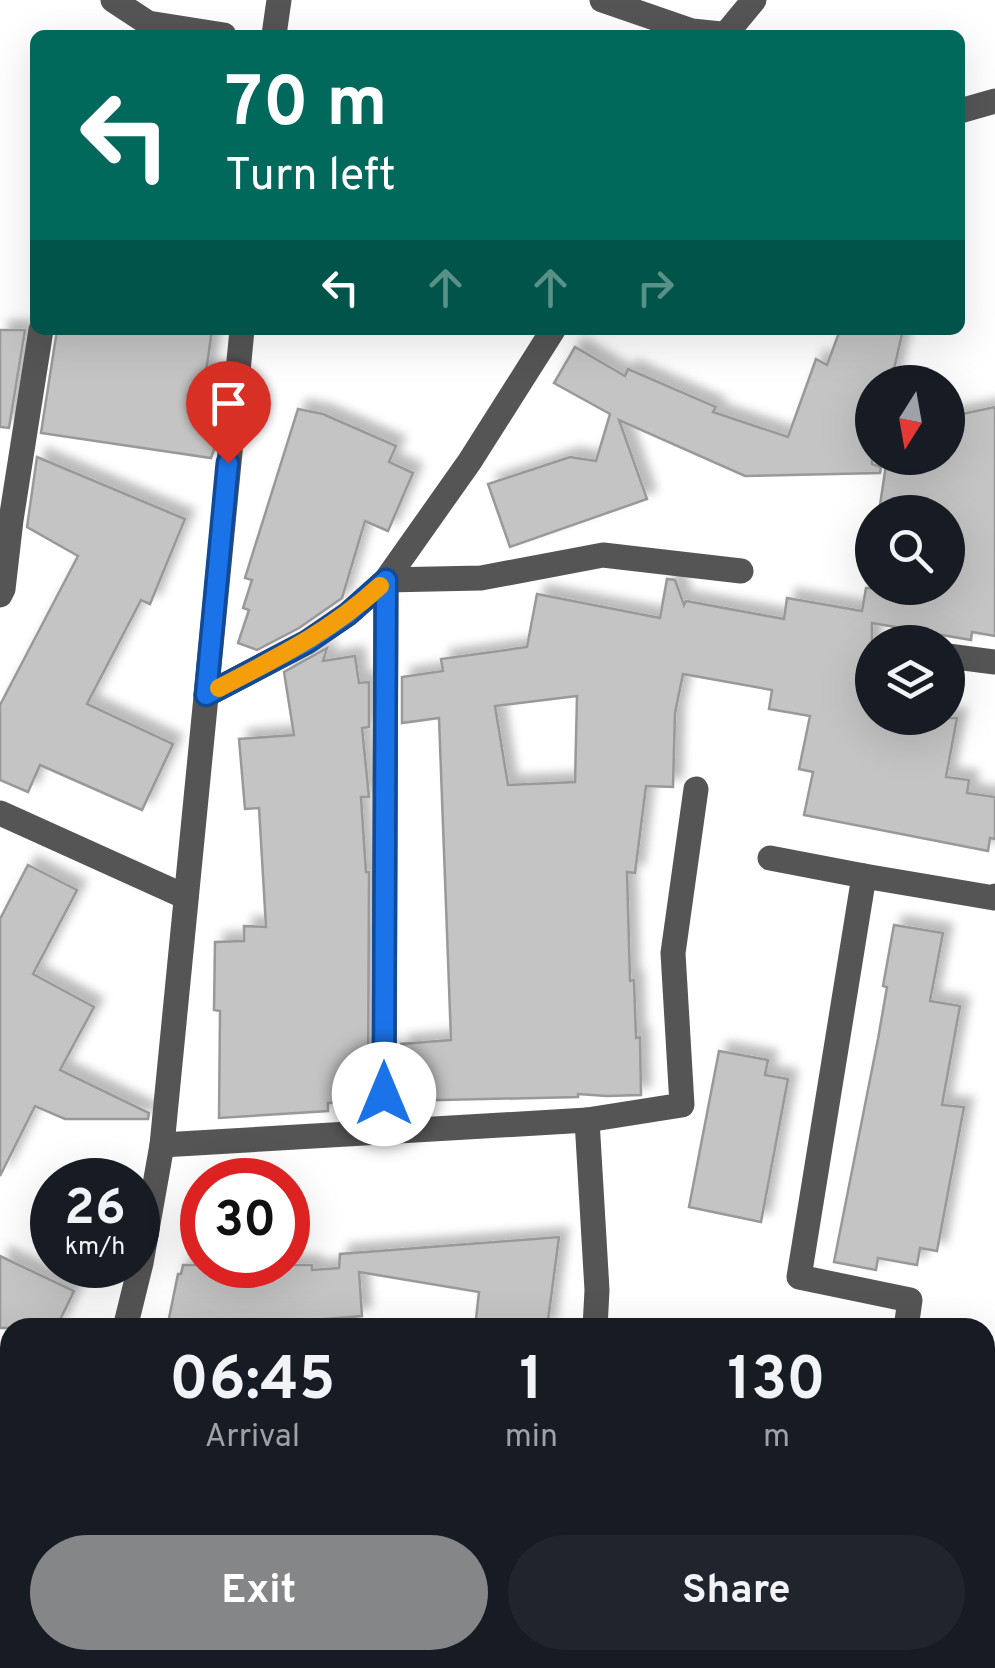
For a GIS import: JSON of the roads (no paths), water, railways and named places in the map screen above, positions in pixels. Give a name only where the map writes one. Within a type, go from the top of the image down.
[{"type":"street","points":[[275,30],[279,0]]},
{"type":"street","points":[[602,0],[686,30]]},
{"type":"street","points":[[730,30],[754,0]]},
{"type":"street","points":[[127,12],[148,23],[192,30]]},
{"type":"street","points":[[965,109],[995,101]]},
{"type":"street","points":[[0,595],[40,335]]},
{"type":"street","points":[[128,1318],[162,1145],[242,335]]},
{"type":"street","points":[[206,695],[307,642],[348,614],[386,580],[470,461],[549,335]]},
{"type":"street","points":[[386,580],[481,578],[603,555],[741,571]]},
{"type":"street","points":[[384,1133],[386,580]]},
{"type":"street","points":[[965,658],[995,662]]},
{"type":"street","points":[[162,1145],[587,1120],[682,1105],[673,953],[696,789]]},
{"type":"street","points":[[0,813],[186,898]]},
{"type":"street","points":[[770,858],[995,896]]},
{"type":"street","points":[[864,876],[799,1277],[910,1300],[907,1318]]},
{"type":"street","points":[[587,1120],[596,1318]]}]
